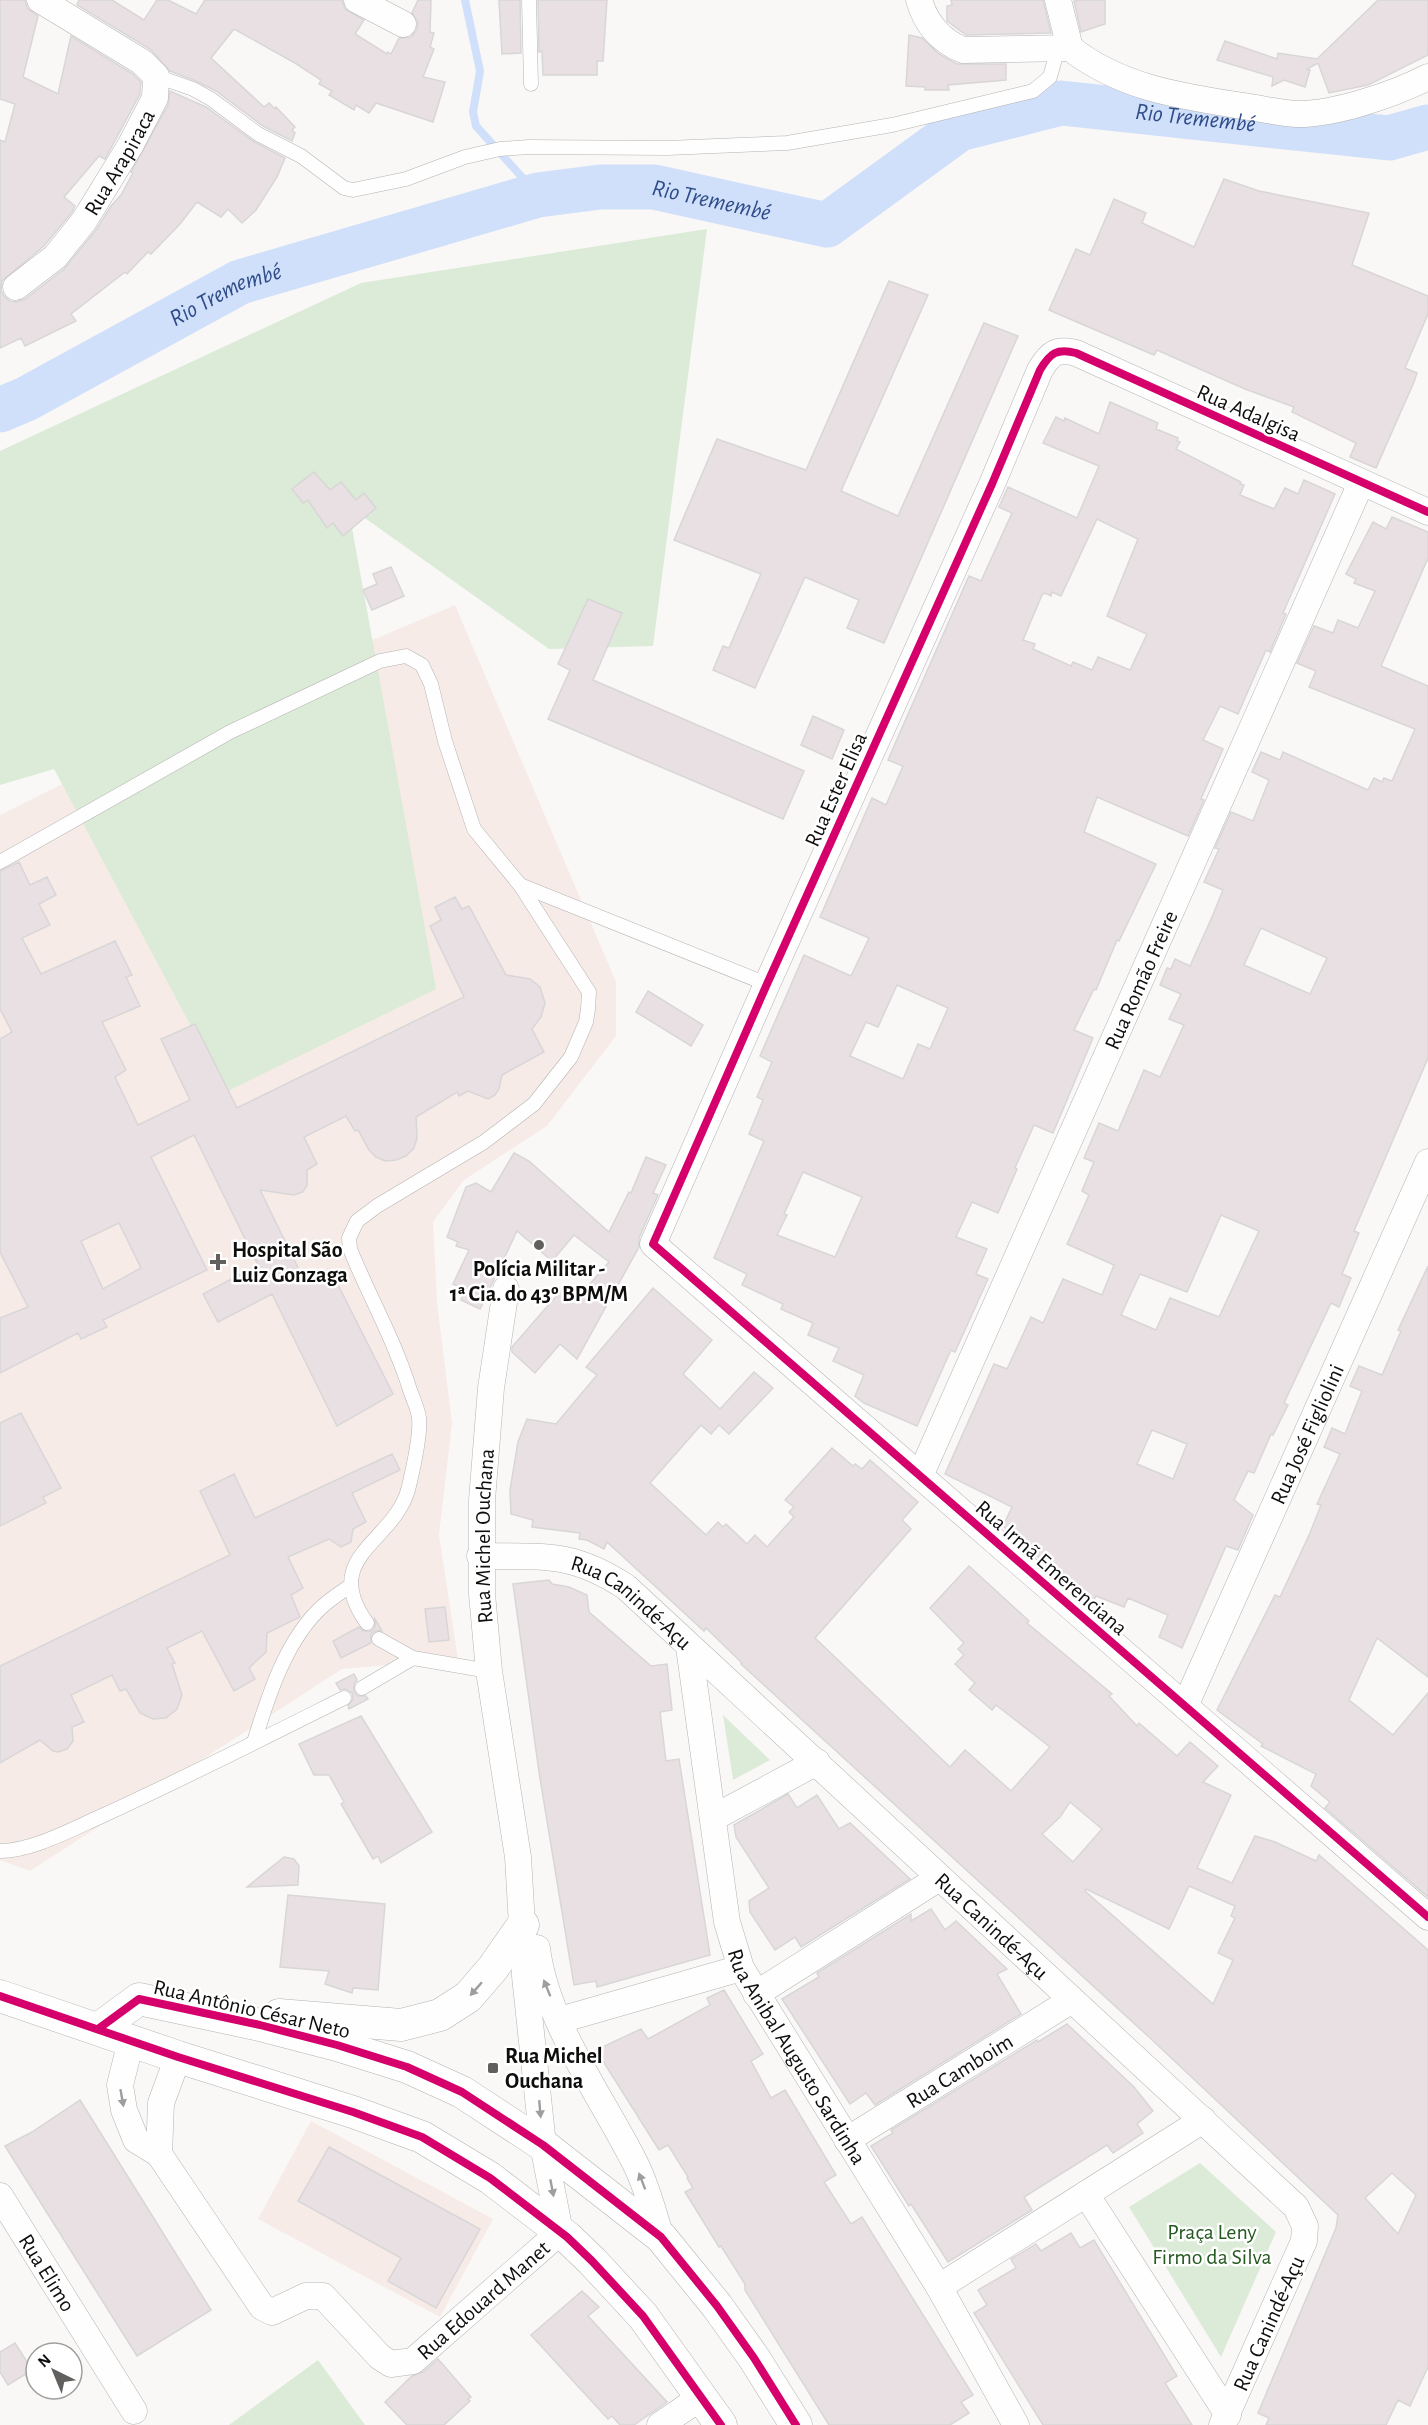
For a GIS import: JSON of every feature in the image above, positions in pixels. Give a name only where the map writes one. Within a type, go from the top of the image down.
[{"type":"street","points":[[40,0],[65,17],[124,50],[156,76]]},
{"type":"street","points":[[357,0],[403,24]]},
{"type":"street","points":[[919,0],[932,28],[947,44],[963,50],[1064,48],[1123,79],[1180,96],[1297,114],[1362,102],[1402,91],[1428,77]]},
{"type":"street","points":[[1058,0],[1064,48]]},
{"type":"street","name":"Rua Arapiraca","points":[[16,287],[55,257],[84,221],[130,146],[154,98],[156,76]]},
{"type":"street","name":"Rua Adalgisa","points":[[1053,351],[1066,350],[1076,354],[1428,512]]},
{"type":"street","name":"Rua Ester Elisa","points":[[653,1244],[767,984],[992,484],[1040,370],[1053,351]]},
{"type":"street","name":"Rua Romão Freire","points":[[920,1476],[1361,483]]},
{"type":"street","name":"Rua José Figliolini","points":[[1185,1706],[1428,1162]]},
{"type":"street","name":"Rua Irmã Emerenciana","points":[[653,1244],[1428,1917]]},
{"type":"street","name":"Rua Michel Ouchana","points":[[506,1289],[491,1388],[480,1556],[489,1671],[518,1857],[525,1976],[543,2145],[560,2232]]},
{"type":"street","name":"Rua Canindé-Açu","points":[[480,1556],[557,1557],[600,1570],[626,1587],[1296,2207],[1305,2226],[1304,2241],[1225,2420]]},
{"type":"street","name":"Rua Anibal Augusto Sardinha","points":[[689,1647],[727,1922],[741,1968],[939,2288],[1011,2423]]},
{"type":"street","points":[[713,1818],[817,1762]]},
{"type":"street","points":[[756,1994],[939,1878]]},
{"type":"street","points":[[260,2025],[278,2014],[401,2025],[440,2015],[468,1997],[493,1968],[523,1925]]},
{"type":"street","name":"Rua Michel Ouchana","points":[[523,1925],[537,1944],[540,1971],[574,2053],[636,2165],[661,2237]]},
{"type":"street","points":[[560,2020],[741,1968]]},
{"type":"street","points":[[0,1996],[178,2057],[353,2112],[422,2137],[490,2178],[560,2232],[592,2261],[643,2316],[703,2396],[721,2425]]},
{"type":"street","name":"Rua Antônio César Neto","points":[[98,2029],[139,1999],[260,2025],[337,2045],[407,2067],[462,2092],[543,2145],[661,2237],[717,2306],[754,2358],[796,2425]]},
{"type":"street","name":"Rua Camboim","points":[[847,2140],[1072,2000]]},
{"type":"street","name":"Rua Edouard Manet","points":[[131,2041],[120,2085],[124,2110],[136,2140],[159,2154],[262,2307],[272,2312],[306,2296],[323,2296],[380,2357],[391,2364],[412,2361],[560,2232]]},
{"type":"street","points":[[159,2154],[161,2103],[178,2057]]},
{"type":"street","points":[[939,2288],[1203,2120]]},
{"type":"street","points":[[1086,2194],[1225,2420]]},
{"type":"street","name":"Rua Elimo","points":[[0,2196],[134,2411]]},
{"type":"street","points":[[660,2425],[703,2396]]},
{"type":"lane","points":[[530,0],[531,84]]},
{"type":"lane","points":[[156,76],[193,89],[211,99],[258,134],[301,156],[344,188],[353,190],[406,179],[465,157],[500,149],[763,145],[892,125],[1033,91],[1050,77],[1064,48]]},
{"type":"lane","points":[[0,862],[230,732],[380,661],[406,656],[422,665],[431,684],[445,741],[474,829],[520,885],[589,992],[586,1022],[571,1057],[534,1104],[484,1142],[377,1206],[357,1221],[352,1230],[350,1249],[399,1354],[419,1419],[409,1489],[400,1508],[365,1551],[352,1572],[350,1586],[354,1601],[367,1623]]},
{"type":"lane","points":[[520,885],[767,984]]},
{"type":"lane","points":[[254,1742],[271,1688],[300,1633],[322,1606],[350,1586]]},
{"type":"lane","points":[[379,1639],[413,1659],[489,1671]]},
{"type":"lane","points":[[362,1688],[413,1659]]},
{"type":"lane","points":[[0,1851],[10,1851],[51,1838],[198,1773],[254,1742],[344,1698]]},
{"type":"shaded area","name":"Hospital São Luiz Gonzaga","points":[[455,605],[616,982],[616,1036],[547,1126],[464,1180],[433,1222],[437,1302],[452,1423],[439,1535],[458,1659],[342,1669],[30,1871],[0,1860],[0,815],[236,698]]},
{"type":"shaded area","points":[[311,2121],[493,2219],[440,2317],[258,2219]]},
{"type":"green space","points":[[707,229],[653,646],[549,649],[348,506],[436,989],[226,1092],[54,769],[0,785],[0,451],[361,283]]},
{"type":"green space","points":[[723,1715],[770,1760],[733,1780],[733,1779]]},
{"type":"green space","name":"Praça Leny Firmo da Silva","points":[[1200,2163],[1276,2232],[1221,2357],[1129,2207]]},
{"type":"green space","points":[[318,2360],[365,2425],[229,2425]]},
{"type":"building","points":[[0,0],[25,0],[27,8],[38,16],[23,77],[58,94],[71,36],[133,74],[141,82],[140,94],[105,159],[99,156],[64,197],[75,206],[72,212],[44,246],[2,281],[1,290],[10,301],[17,302],[25,299],[64,269],[96,230],[121,195],[133,173],[131,172],[168,105],[170,91],[206,107],[253,141],[285,158],[277,177],[256,210],[242,223],[228,209],[221,217],[197,202],[180,224],[151,254],[148,252],[127,274],[125,272],[71,314],[76,321],[25,346],[21,338],[0,348],[0,140],[5,142],[15,104],[0,99]]},
{"type":"building","points":[[79,0],[112,0],[144,20],[157,0],[168,0],[196,14],[205,0],[342,0],[345,9],[364,20],[355,34],[387,54],[388,52],[391,54],[399,38],[411,37],[416,31],[418,23],[412,13],[418,0],[431,0],[430,32],[434,33],[430,47],[434,49],[423,77],[445,82],[433,122],[376,103],[369,113],[356,105],[354,110],[329,95],[332,91],[319,84],[321,80],[234,29],[211,58],[264,107],[269,103],[275,109],[276,107],[295,127],[292,130],[295,133],[292,141],[263,126],[216,91],[170,71],[150,49],[77,5]]},
{"type":"building","points":[[499,0],[520,0],[521,53],[502,54]]},
{"type":"building","points":[[538,0],[607,0],[603,61],[597,61],[597,75],[543,75],[542,51],[539,52]]},
{"type":"building","points":[[951,0],[1043,0],[1051,33],[966,35],[947,21],[947,6],[952,5]]},
{"type":"building","points":[[1105,0],[1105,24],[1081,32],[1074,1]]},
{"type":"building","points":[[1378,0],[1428,0],[1428,55],[1368,85],[1329,93],[1318,63],[1307,69],[1310,70],[1305,87],[1284,80],[1272,86],[1273,77],[1217,60],[1225,41],[1277,59],[1278,53],[1317,59]]},
{"type":"building","points":[[909,35],[922,38],[939,54],[957,64],[1006,64],[1006,80],[948,85],[949,90],[925,90],[925,87],[906,86]]},
{"type":"building","points":[[1224,179],[1259,191],[1369,213],[1352,265],[1428,296],[1428,314],[1405,368],[1417,373],[1376,468],[1350,457],[1356,443],[1292,412],[1294,407],[1245,389],[1157,350],[1154,355],[1049,310],[1076,249],[1090,255],[1114,199],[1146,213],[1142,223],[1194,247]]},
{"type":"building","points":[[889,281],[928,295],[841,491],[898,516],[984,323],[1018,336],[884,643],[847,628],[859,600],[805,577],[755,688],[713,670],[723,646],[729,648],[761,574],[674,540],[717,439],[806,470]]},
{"type":"building","points":[[1110,402],[1158,423],[1156,429],[1178,438],[1177,441],[1180,442],[1176,449],[1241,482],[1240,484],[1244,485],[1240,495],[1274,509],[1285,488],[1298,494],[1304,480],[1335,494],[1283,613],[1286,614],[1270,652],[1266,650],[1238,714],[1220,706],[1203,740],[1223,749],[1188,836],[1097,797],[1084,832],[1156,864],[1119,941],[1117,940],[1096,990],[1094,989],[1074,1030],[1093,1038],[1053,1133],[1034,1125],[998,1213],[972,1202],[956,1237],[987,1249],[976,1274],[988,1279],[955,1352],[951,1350],[917,1426],[864,1403],[855,1396],[864,1375],[833,1361],[839,1348],[808,1335],[813,1323],[781,1309],[783,1304],[742,1285],[747,1274],[714,1258],[764,1141],[749,1134],[763,1100],[757,1097],[772,1062],[760,1056],[804,955],[851,976],[869,938],[820,917],[872,798],[886,805],[903,766],[888,760],[969,576],[981,581],[1012,513],[999,507],[1008,487],[1077,518],[1099,466],[1043,443],[1056,417],[1064,421],[1065,418],[1099,434]],"holes":[[[1097,519],[1138,539],[1107,616],[1147,634],[1130,670],[1098,657],[1092,670],[1073,662],[1071,666],[1033,649],[1035,644],[1023,640],[1042,595],[1045,593],[1051,596],[1052,592],[1061,596]],[[897,985],[948,1008],[930,1049],[918,1044],[903,1079],[850,1056],[866,1022],[878,1027]],[[803,1172],[862,1197],[835,1257],[777,1235],[787,1215],[784,1214]]]},
{"type":"building","points":[[314,472],[330,490],[341,482],[356,500],[364,493],[376,508],[343,536],[333,523],[327,528],[308,500],[303,503],[292,489]]},
{"type":"building","points":[[1392,517],[1428,532],[1428,558],[1381,666],[1428,686],[1428,1058],[1354,1231],[1359,1233],[1342,1274],[1351,1278],[1339,1307],[1331,1303],[1284,1403],[1288,1405],[1273,1435],[1271,1434],[1254,1473],[1248,1471],[1234,1500],[1253,1515],[1238,1550],[1226,1546],[1182,1648],[1159,1637],[1168,1615],[1128,1598],[1124,1607],[1096,1596],[1092,1604],[1003,1526],[1012,1507],[945,1474],[994,1364],[1007,1369],[1031,1317],[1043,1323],[1063,1279],[1102,1295],[1114,1265],[1067,1244],[1089,1195],[1082,1191],[1094,1162],[1084,1158],[1099,1123],[1118,1131],[1144,1070],[1160,1077],[1184,1025],[1169,1019],[1181,994],[1160,985],[1167,968],[1171,969],[1175,959],[1190,966],[1212,917],[1223,890],[1204,882],[1219,849],[1215,848],[1231,812],[1253,821],[1269,780],[1252,772],[1261,752],[1280,760],[1283,752],[1368,790],[1374,778],[1382,782],[1384,778],[1392,781],[1415,729],[1309,687],[1316,671],[1297,663],[1314,626],[1333,633],[1338,620],[1358,628],[1375,591],[1354,583],[1356,579],[1346,574],[1373,522],[1386,529]],"holes":[[[1261,928],[1327,958],[1310,994],[1244,965]],[[1221,1215],[1259,1231],[1219,1317],[1170,1298],[1156,1330],[1121,1315],[1140,1274],[1187,1292]],[[1152,1430],[1187,1444],[1173,1479],[1137,1464]]]},
{"type":"building","points":[[391,567],[404,596],[372,610],[363,590],[377,584],[373,574]]},
{"type":"building","points":[[588,599],[622,613],[593,680],[804,771],[783,819],[548,719],[570,670],[558,664]]},
{"type":"building","points":[[813,716],[844,730],[832,759],[801,745]]},
{"type":"building","points":[[19,862],[30,885],[47,877],[56,895],[39,904],[50,925],[22,938],[41,974],[115,941],[132,975],[126,977],[140,1006],[102,1022],[126,1070],[115,1077],[138,1125],[190,1100],[161,1039],[195,1024],[237,1108],[464,997],[430,926],[441,920],[435,907],[455,897],[462,909],[469,906],[506,975],[530,979],[540,987],[545,1003],[541,1017],[532,1029],[544,1052],[502,1075],[495,1095],[488,1099],[468,1091],[459,1096],[457,1092],[416,1117],[417,1138],[414,1148],[406,1156],[396,1160],[385,1161],[376,1157],[346,1116],[304,1137],[317,1164],[307,1170],[307,1185],[303,1192],[294,1195],[260,1190],[305,1282],[330,1269],[393,1394],[337,1426],[272,1294],[218,1322],[203,1294],[258,1265],[194,1135],[151,1157],[207,1270],[103,1320],[107,1327],[81,1339],[78,1333],[0,1373],[0,1318],[28,1307],[0,1252],[0,1039],[12,1032],[0,1009],[0,871]],"holes":[[[119,1223],[141,1268],[103,1289],[81,1241]]]},
{"type":"building","points":[[648,991],[703,1025],[691,1046],[636,1012]]},
{"type":"building","points":[[514,1153],[529,1161],[609,1232],[629,1192],[631,1193],[646,1157],[666,1165],[653,1193],[658,1195],[639,1238],[639,1247],[577,1359],[560,1344],[535,1373],[512,1352],[512,1347],[564,1287],[574,1296],[579,1291],[581,1294],[609,1262],[574,1235],[552,1261],[517,1231],[480,1309],[461,1300],[465,1289],[453,1284],[469,1250],[456,1246],[458,1242],[447,1237],[466,1187],[476,1183],[491,1192]]},
{"type":"building","points":[[1428,1266],[1428,1677],[1377,1638],[1349,1700],[1393,1735],[1428,1693],[1428,1897],[1325,1808],[1330,1802],[1311,1786],[1316,1774],[1261,1746],[1263,1744],[1217,1710],[1275,1595],[1280,1597],[1310,1533],[1321,1505],[1317,1504],[1340,1454],[1324,1447],[1332,1428],[1345,1434],[1362,1391],[1350,1386],[1359,1366],[1382,1375],[1401,1331],[1398,1330]]},
{"type":"building","points":[[653,1288],[712,1340],[683,1374],[720,1409],[754,1372],[773,1388],[729,1434],[719,1425],[711,1434],[701,1425],[650,1483],[706,1535],[718,1522],[723,1527],[726,1524],[747,1544],[755,1535],[767,1547],[794,1517],[789,1512],[794,1507],[785,1500],[832,1448],[853,1466],[855,1464],[862,1469],[870,1460],[918,1502],[902,1520],[911,1529],[815,1638],[950,1767],[965,1750],[1011,1791],[1050,1747],[996,1705],[992,1710],[969,1690],[975,1683],[955,1664],[964,1655],[958,1649],[964,1643],[930,1608],[969,1566],[1029,1621],[1027,1623],[1112,1694],[1109,1696],[1137,1726],[1139,1723],[1177,1756],[1190,1742],[1218,1766],[1203,1782],[1231,1795],[1197,1868],[1232,1883],[1255,1836],[1275,1842],[1316,1861],[1319,1855],[1428,1950],[1428,2367],[1410,2406],[1398,2400],[1386,2425],[1266,2425],[1269,2418],[1258,2413],[1336,2228],[1338,2215],[1149,2037],[741,1664],[706,1628],[704,1631],[607,1542],[604,1549],[587,1540],[579,1539],[580,1533],[532,1527],[533,1520],[511,1514],[510,1490],[518,1442],[527,1419],[556,1424],[597,1375],[586,1367]],"holes":[[[1070,1802],[1102,1829],[1073,1862],[1042,1834],[1060,1817]],[[1189,1886],[1235,1906],[1231,1916],[1235,1918],[1218,1953],[1233,1960],[1213,2004],[1085,1891],[1086,1889],[1169,1929]],[[1392,2173],[1416,2195],[1398,2234],[1365,2198]]]},
{"type":"building","points":[[21,1413],[61,1488],[43,1497],[46,1503],[0,1526],[0,1423]]},
{"type":"building","points":[[392,1454],[400,1470],[352,1493],[366,1522],[353,1529],[351,1542],[341,1547],[329,1539],[288,1557],[303,1588],[291,1595],[300,1617],[267,1633],[266,1652],[249,1668],[255,1679],[234,1691],[202,1631],[167,1648],[175,1663],[172,1664],[182,1695],[177,1709],[166,1718],[153,1719],[140,1713],[126,1689],[120,1691],[112,1675],[71,1695],[84,1722],[72,1727],[73,1741],[67,1749],[53,1751],[40,1740],[0,1763],[0,1666],[230,1555],[200,1491],[234,1474],[255,1518]]},
{"type":"building","points":[[549,1580],[552,1584],[569,1587],[587,1595],[589,1612],[651,1666],[667,1664],[672,1710],[660,1712],[666,1761],[679,1759],[710,1955],[597,1987],[596,1981],[574,1985],[539,1772],[513,1584]]},
{"type":"building","points":[[445,1607],[449,1640],[429,1642],[425,1609]]},
{"type":"building","points":[[375,1619],[382,1631],[375,1631],[371,1634],[371,1643],[341,1658],[333,1641],[359,1627],[363,1631],[371,1631],[375,1627]]},
{"type":"building","points":[[354,1674],[357,1680],[354,1684],[354,1692],[368,1699],[349,1709],[348,1706],[353,1699],[352,1693],[345,1689],[340,1690],[336,1683]]},
{"type":"building","points":[[361,1716],[432,1832],[381,1863],[378,1856],[373,1859],[341,1804],[344,1802],[329,1775],[314,1775],[299,1744]]},
{"type":"building","points":[[788,1794],[797,1808],[817,1795],[839,1829],[850,1823],[910,1879],[801,1947],[795,1937],[775,1950],[750,1912],[749,1901],[769,1888],[736,1837],[734,1825]]},
{"type":"building","points":[[284,1857],[294,1859],[299,1866],[298,1885],[247,1887]]},
{"type":"building","points":[[288,1895],[385,1904],[378,1990],[353,1988],[352,1993],[325,1984],[329,1971],[280,1967]]},
{"type":"building","points":[[931,1909],[945,1930],[956,1921],[1007,1969],[997,1974],[1021,2014],[875,2105],[866,2093],[850,2104],[782,1999],[819,1977],[817,1973],[911,1914],[911,1921]]},
{"type":"building","points":[[724,1990],[763,2054],[751,2061],[771,2098],[785,2090],[836,2175],[824,2182],[851,2224],[862,2217],[973,2395],[961,2402],[969,2413],[950,2425],[829,2425],[745,2290],[745,2284],[685,2192],[693,2188],[688,2177],[668,2145],[659,2150],[596,2050],[641,2029],[648,2039],[710,2005],[707,1998]]},
{"type":"building","points":[[1067,2024],[1134,2087],[1153,2111],[1137,2124],[1143,2133],[1113,2153],[1107,2145],[1024,2197],[1032,2210],[948,2262],[871,2146],[893,2133],[891,2130]]},
{"type":"building","points":[[80,2100],[211,2310],[137,2356],[5,2146],[32,2132]]},
{"type":"building","points":[[329,2147],[480,2229],[436,2308],[388,2281],[401,2258],[298,2201]]},
{"type":"building","points":[[1071,2233],[1080,2248],[1094,2240],[1177,2376],[1165,2383],[1192,2425],[1043,2425],[974,2313],[987,2305],[978,2290],[1016,2268],[1011,2259],[1036,2244],[1041,2251]]},
{"type":"building","points":[[582,2291],[599,2307],[588,2316],[667,2402],[634,2425],[620,2425],[612,2416],[608,2419],[531,2335]]},
{"type":"building","points":[[15,2343],[24,2357],[24,2375],[8,2385],[0,2372],[0,2352]]},
{"type":"building","points":[[438,2359],[471,2397],[468,2399],[470,2401],[444,2425],[407,2425],[385,2402],[412,2376],[423,2372]]},
{"type":"waterway","points":[[465,0],[480,71],[473,112],[476,126],[538,195]]},
{"type":"waterway","name":"Rio Tremembé","points":[[0,410],[26,399],[240,282],[538,195],[600,187],[654,187],[827,225],[959,129],[1061,103],[1389,138],[1428,127]]},
{"type":"cycle path","points":[[1428,512],[1076,353],[1059,352],[1047,359],[1040,370],[992,484],[767,984],[653,1244],[1428,1917]]},
{"type":"cycle path","points":[[0,1996],[178,2057],[353,2112],[422,2137],[490,2178],[567,2237],[592,2261],[643,2316],[721,2425]]},
{"type":"cycle path","points":[[98,2029],[139,1999],[260,2025],[337,2045],[407,2067],[462,2092],[543,2145],[661,2237],[717,2306],[754,2358],[796,2425]]},
{"type":"place","name":"Polícia Militar - 1ª Cia. do 43º BPM/M","points":[[539,1245]]},
{"type":"place","name":"Hospital São Luiz Gonzaga","points":[[218,1262]]},
{"type":"place","name":"Rua Michel Ouchana","points":[[493,2068]]}]
